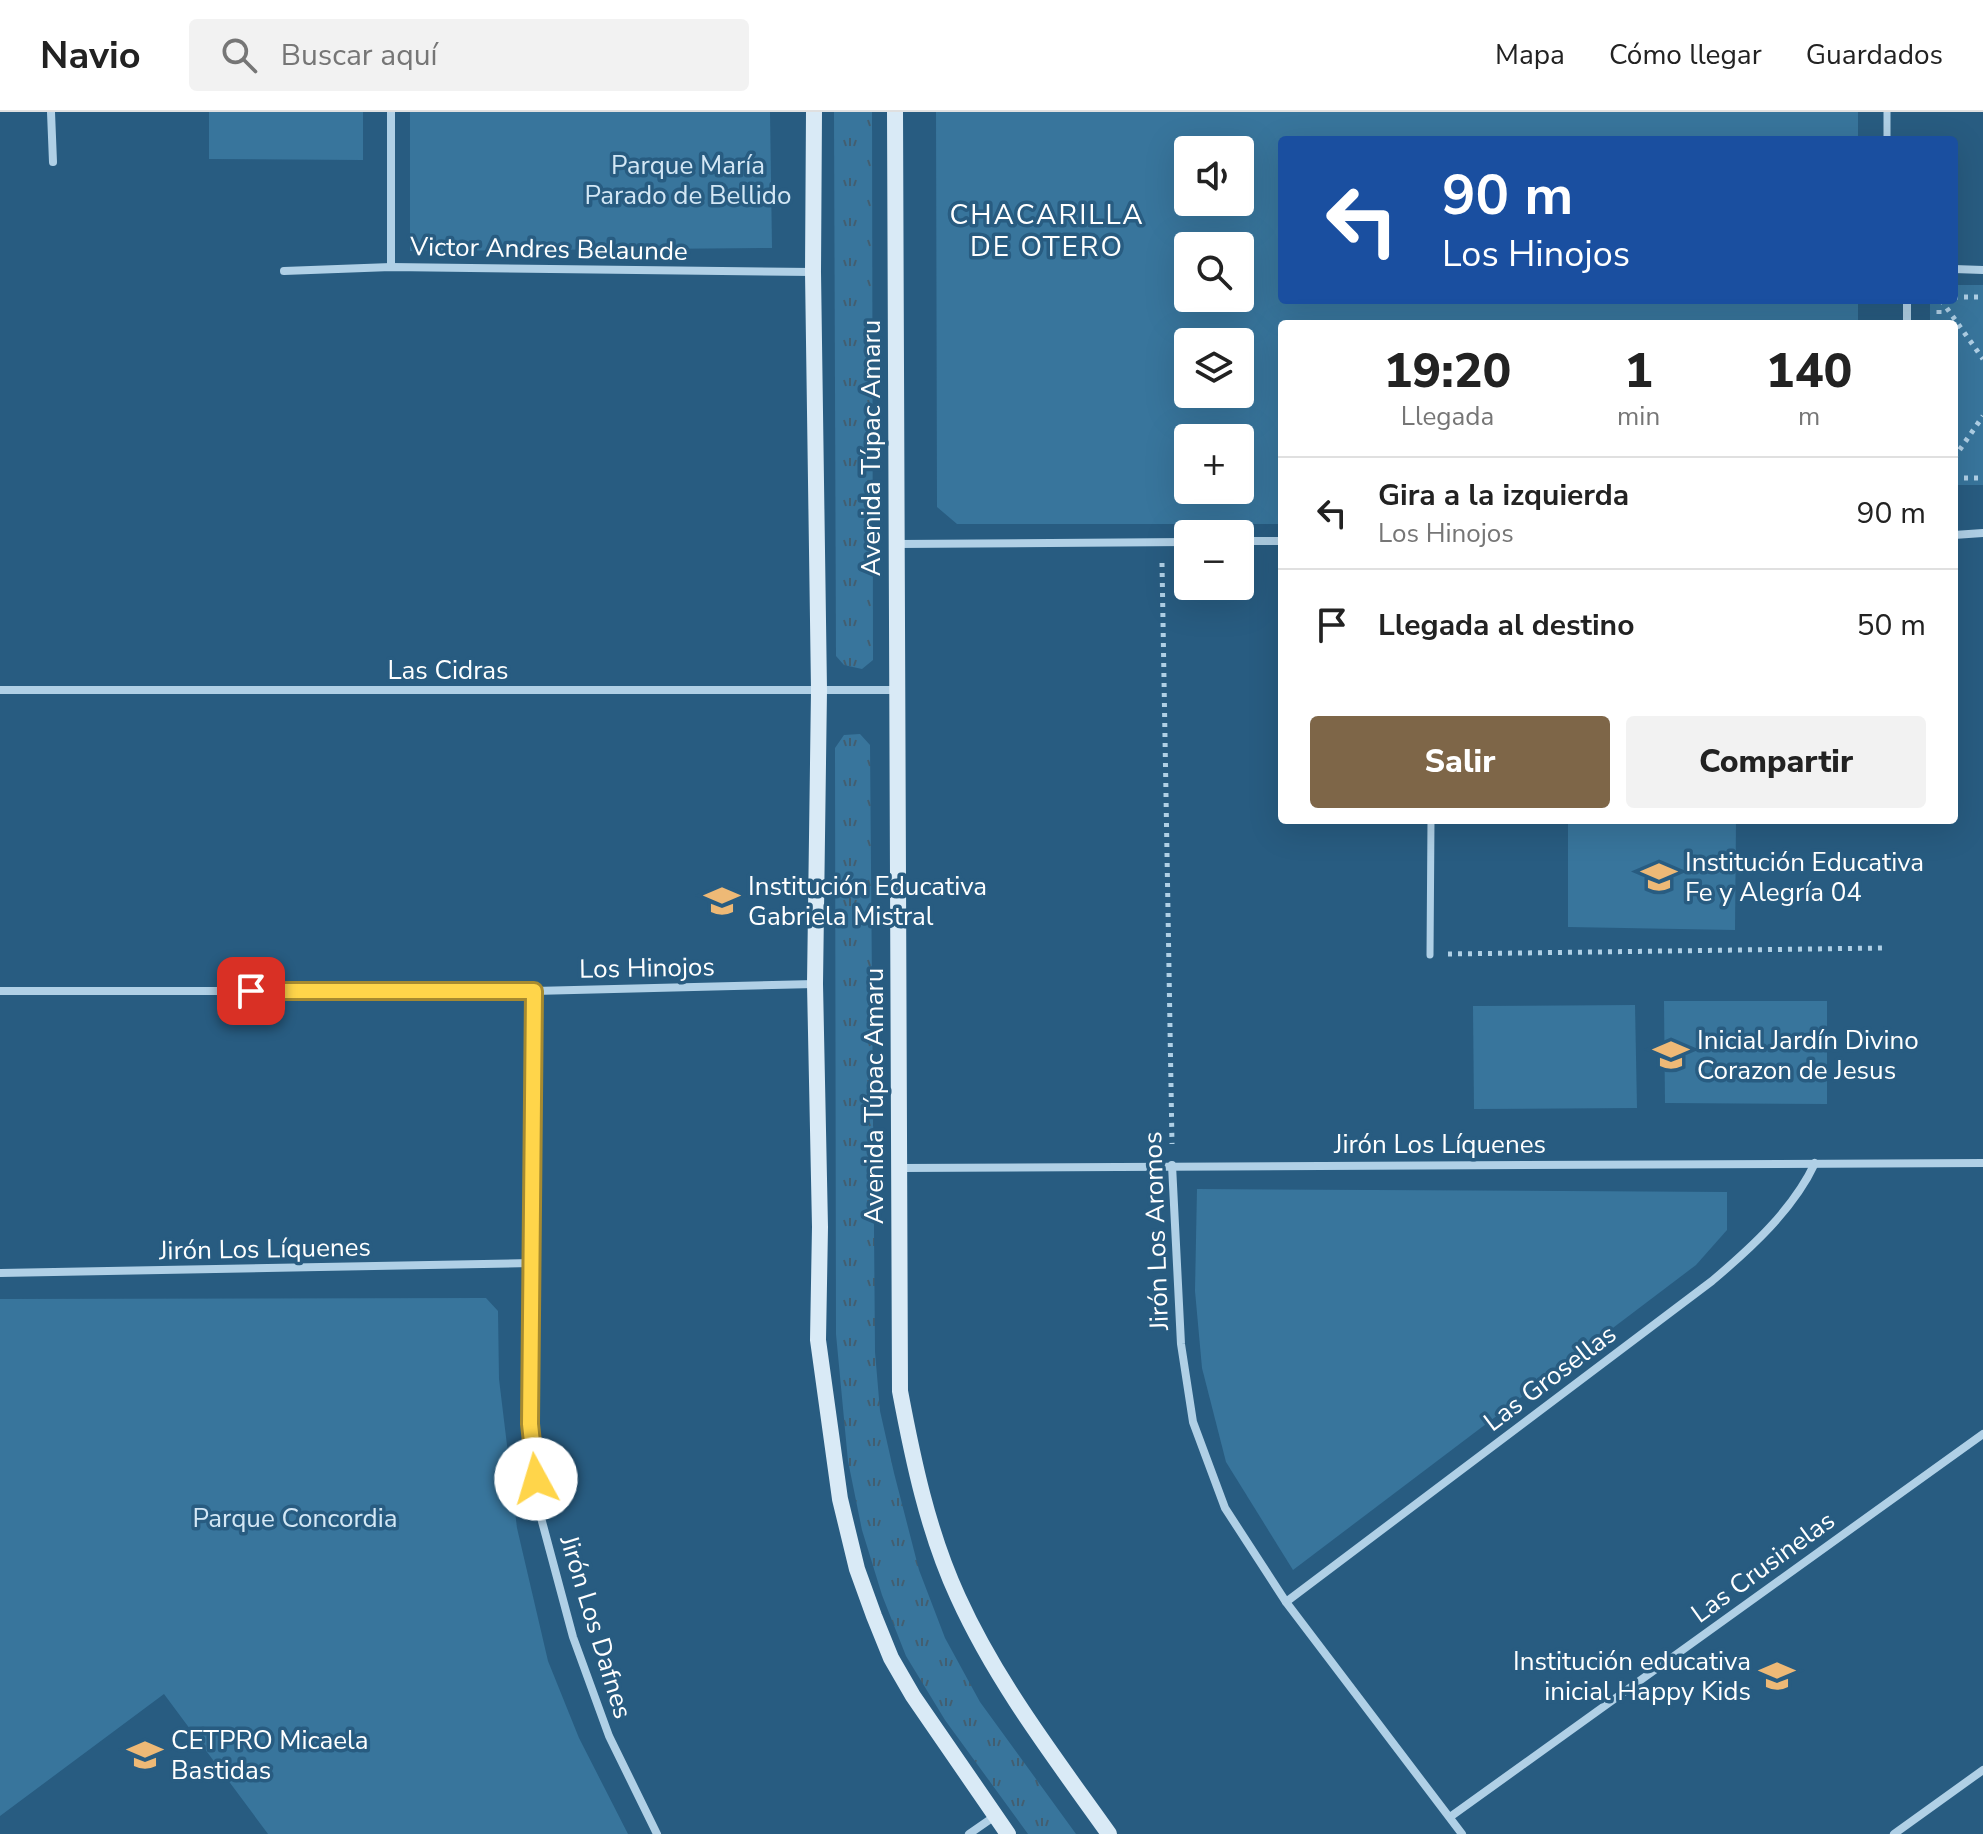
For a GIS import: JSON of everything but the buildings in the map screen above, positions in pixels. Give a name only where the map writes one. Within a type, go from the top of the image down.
[{"type":"main road","name":"Avenida Túpac Amaru","points":[[814,112],[819,690],[815,984],[820,1227],[818,1340],[840,1499],[857,1569],[891,1658],[913,1696],[1008,1834]]},
{"type":"main road","name":"Avenida Túpac Amaru","points":[[895,112],[900,1391],[934,1534],[956,1594],[999,1674],[1109,1834]]},
{"type":"street","points":[[51,112],[53,162]]},
{"type":"street","points":[[391,112],[391,267]]},
{"type":"street","points":[[1887,112],[1887,136]]},
{"type":"street","name":"Victor Andres Belaunde","points":[[284,271],[391,267],[813,272]]},
{"type":"street","points":[[1958,269],[1983,270]]},
{"type":"street","points":[[1958,535],[1983,533]]},
{"type":"street","points":[[1254,541],[1278,541]]},
{"type":"street","points":[[895,544],[1174,542]]},
{"type":"street","name":"Las Cidras","points":[[0,690],[896,690]]},
{"type":"street","points":[[1430,955],[1431,824]]},
{"type":"street","name":"Los Hinojos","points":[[0,991],[534,991],[815,984]]},
{"type":"street","name":"Jirón Los Dafnes","points":[[534,991],[530,1424],[540,1514],[573,1637],[609,1736],[657,1834]]},
{"type":"street","name":"Las Grosellas","points":[[1286,1602],[1712,1281],[1773,1224],[1806,1181],[1815,1163]]},
{"type":"street","name":"Jirón Los Líquenes","points":[[898,1168],[1983,1163]]},
{"type":"street","name":"Jirón Los Aromos","points":[[1172,1165],[1181,1344],[1193,1422],[1225,1508],[1286,1602],[1462,1834]]},
{"type":"street","name":"Jirón Los Líquenes","points":[[0,1273],[531,1263]]},
{"type":"street","name":"Las Crusinelas","points":[[1450,1817],[1983,1434]]},
{"type":"street","points":[[1894,1834],[1983,1770]]},
{"type":"street","points":[[969,1834],[995,1816]]},
{"type":"path","points":[[1958,297],[1983,297]]},
{"type":"path","points":[[1958,325],[1983,359]]},
{"type":"path","points":[[1958,452],[1983,416]]},
{"type":"path","points":[[1958,478],[1983,478]]},
{"type":"path","name":"Jirón Los Aromos","points":[[1162,542],[1172,1165]]},
{"type":"path","points":[[1430,955],[1883,948]]},
{"type":"green space","points":[[209,112],[363,112],[363,160],[209,159]]},
{"type":"green space","name":"Parque María Parado de Bellido","points":[[410,112],[770,112],[772,248],[410,251]]},
{"type":"green space","points":[[834,112],[872,112],[873,660],[862,669],[844,665],[836,656]]},
{"type":"green space","points":[[936,112],[1858,112],[1858,136],[1278,136],[1278,304],[1858,304],[1858,320],[1278,320],[1278,524],[1254,524],[1254,520],[1174,520],[1174,524],[957,524],[937,507]]},
{"type":"green space","points":[[1958,285],[1983,285],[1983,485],[1958,485],[1958,320],[1930,320],[1930,304],[1958,304]]},
{"type":"green space","points":[[860,734],[870,745],[875,1352],[880,1411],[919,1570],[945,1638],[980,1702],[1076,1834],[1028,1834],[945,1720],[906,1656],[882,1595],[862,1530],[848,1461],[836,1334],[835,748],[844,735]]},
{"type":"green space","points":[[1568,824],[1736,824],[1735,930],[1568,927]]},
{"type":"green space","points":[[1664,1001],[1827,1001],[1827,1104],[1665,1103]]},
{"type":"green space","points":[[1635,1005],[1637,1108],[1474,1109],[1473,1006]]},
{"type":"green space","points":[[1197,1189],[1727,1192],[1727,1230],[1696,1265],[1293,1570],[1226,1462],[1202,1368],[1195,1291]]},
{"type":"green space","name":"Parque Concordia","points":[[486,1298],[498,1311],[499,1379],[517,1528],[548,1661],[579,1738],[628,1834],[268,1834],[164,1694],[0,1816],[0,1299]]},
{"type":"place","name":"Institución Educativa Fe y Alegría 04","points":[[1659,877]]},
{"type":"place","name":"Institución Educativa Gabriela Mistral","points":[[722,901]]},
{"type":"place","name":"Inicial Jardín Divino Corazon de Jesus","points":[[1671,1055]]},
{"type":"place","name":"Institución educativa inicial Happy Kids","points":[[1777,1676]]},
{"type":"place","name":"CETPRO Micaela Bastidas","points":[[145,1755]]},
{"type":"district","name":"CHACARILLA DE OTERO","points":[[1047,231]]},
{"type":"route","points":[[251,991],[534,991],[530,1424],[536,1479]]}]
